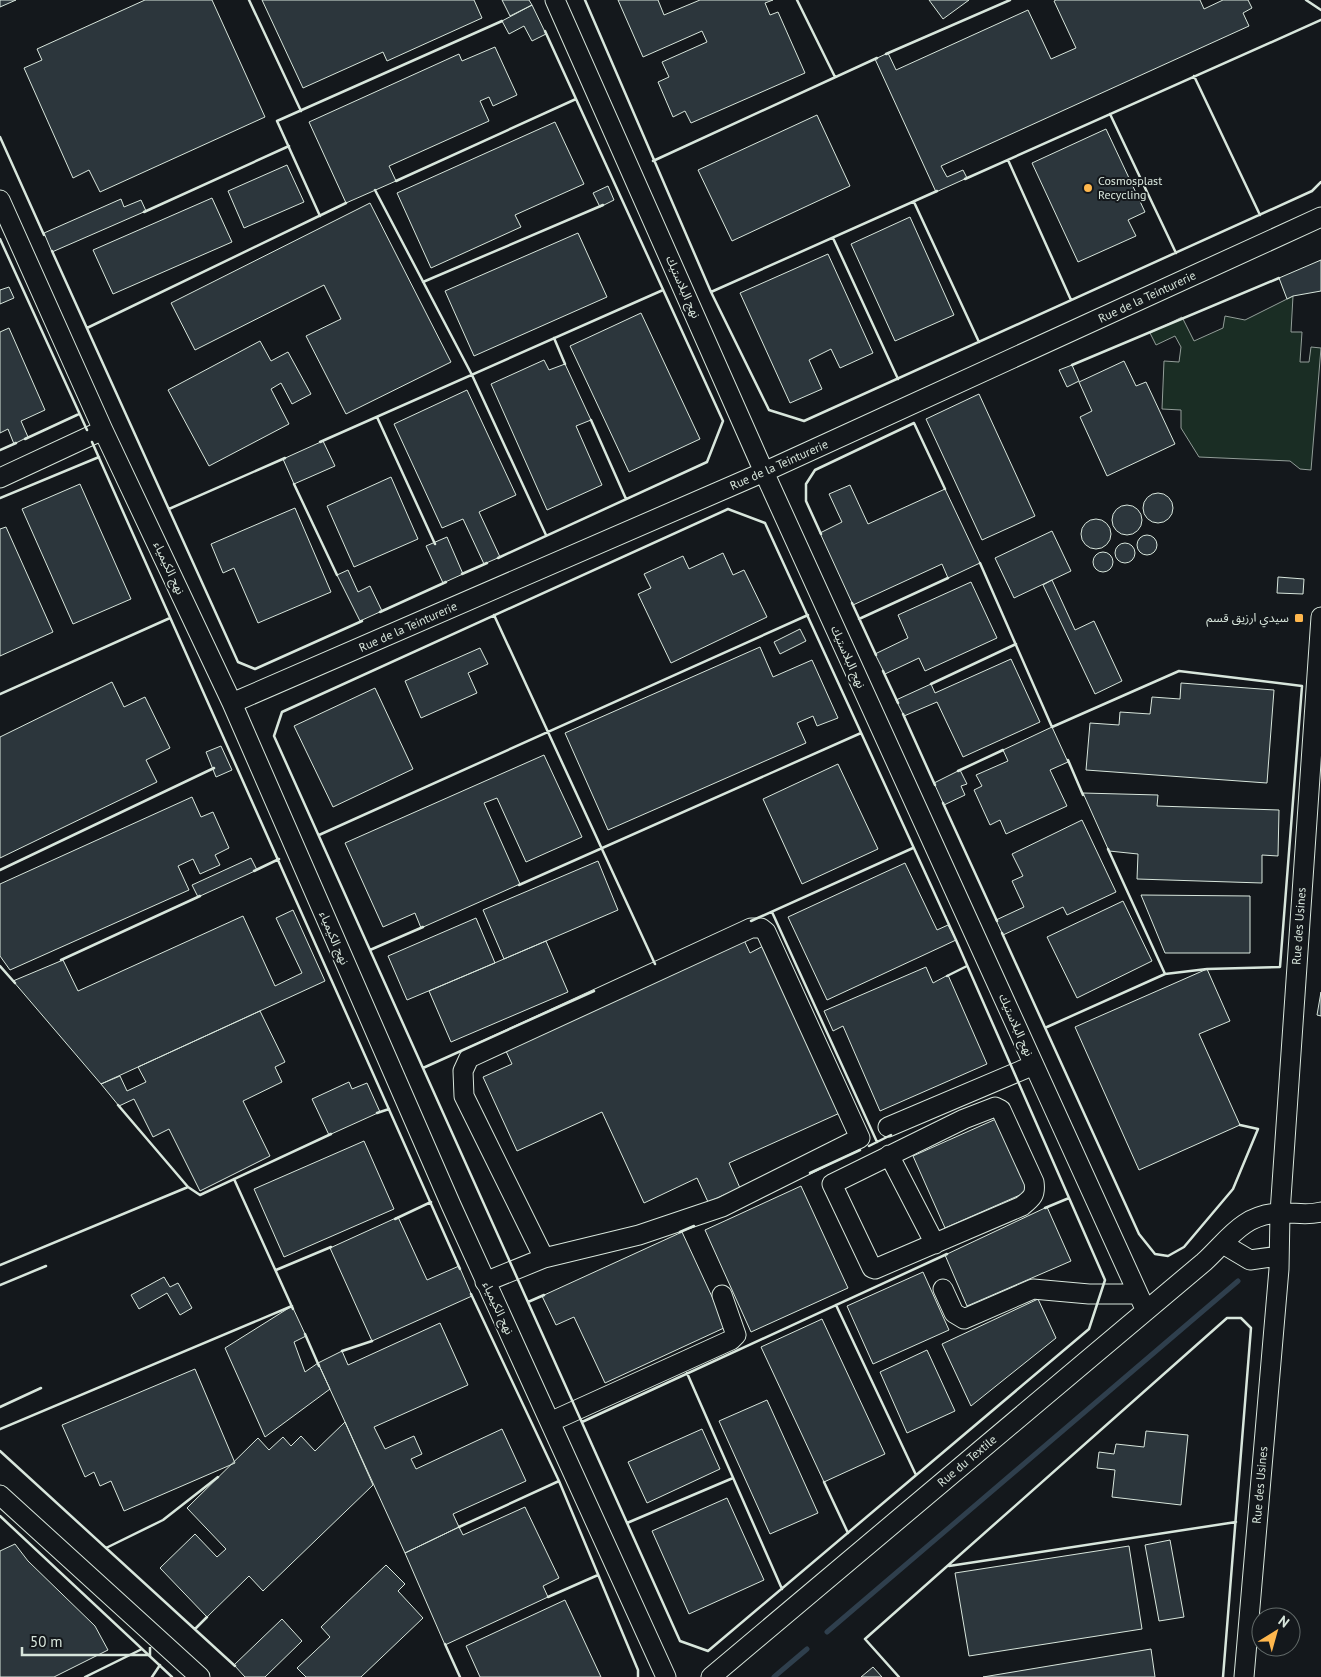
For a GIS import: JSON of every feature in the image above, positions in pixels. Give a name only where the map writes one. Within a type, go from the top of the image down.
[{"type":"street","name":"نهج البلاستيك","points":[[556,0],[764,472],[1142,1303]]},
{"type":"street","name":"نهج الكيمياء","points":[[0,200],[103,430],[232,703],[486,1282],[666,1677]]},
{"type":"street","name":"Rue de la Teinturerie","points":[[232,703],[764,472],[1321,217]]},
{"type":"street","points":[[0,478],[103,430]]},
{"type":"street","name":"Rue des Usines","points":[[1244,1677],[1277,1292],[1280,1213],[1314,805],[1321,616]]},
{"type":"street","points":[[544,1258],[464,1096],[463,1071],[469,1058],[751,928],[761,928],[766,932],[872,1164]]},
{"type":"street","points":[[888,1127],[1034,1064]]},
{"type":"street","points":[[995,1107],[1001,1110],[1036,1190],[1034,1197],[1022,1206],[875,1269],[870,1266],[832,1184],[872,1164],[964,1119],[995,1107]]},
{"type":"street","points":[[486,1282],[544,1258],[638,1235],[722,1207],[860,1138]]},
{"type":"street","points":[[890,1155],[935,1244]]},
{"type":"street","name":"Rue du Textile","points":[[711,1677],[1142,1303],[1224,1244],[1248,1220],[1280,1213],[1312,1215],[1321,1212]]},
{"type":"street","points":[[1224,1244],[1250,1260],[1279,1256]]},
{"type":"street","points":[[942,1289],[954,1313],[964,1318],[1033,1289],[1142,1303]]},
{"type":"street","points":[[550,1422],[731,1340],[736,1335],[722,1295]]},
{"type":"street","points":[[0,1495],[200,1677]]},
{"type":"green space","points":[[1293,296],[1291,332],[1302,332],[1300,362],[1309,362],[1311,347],[1321,348],[1311,470],[1300,469],[1290,461],[1199,457],[1181,428],[1181,410],[1162,409],[1164,361],[1179,362],[1181,347],[1175,336],[1156,345],[1150,333],[1182,317],[1194,341],[1223,328],[1225,316],[1245,320]]},
{"type":"building","points":[[0,0],[16,0],[0,7]]},
{"type":"building","points":[[145,0],[212,0],[265,117],[100,192],[89,170],[73,178],[24,68],[42,60],[37,49]]},
{"type":"building","points":[[262,0],[474,0],[482,18],[387,61],[383,52],[303,88]]},
{"type":"building","points":[[502,0],[529,0],[532,5],[510,16]]},
{"type":"building","points":[[618,0],[658,0],[664,15],[700,0],[773,0],[765,3],[770,15],[778,12],[805,73],[691,123],[685,111],[673,117],[658,82],[669,77],[662,62],[707,42],[702,31],[643,57]]},
{"type":"building","points":[[929,0],[969,0],[943,19]]},
{"type":"building","points":[[1056,0],[1200,0],[1204,9],[1223,0],[1248,0],[1252,8],[1243,13],[1249,26],[941,166],[947,177],[963,170],[967,178],[936,192],[875,59],[888,53],[896,70],[1028,10],[1051,59],[1076,48],[1054,1]]},
{"type":"building","points":[[532,5],[546,34],[532,41],[524,26],[509,34],[502,21]]},
{"type":"building","points":[[495,47],[517,95],[493,106],[489,97],[480,101],[489,121],[389,166],[396,181],[346,203],[309,122],[459,54],[462,61]]},
{"type":"building","points":[[817,115],[850,186],[732,241],[698,170]]},
{"type":"building","points":[[555,122],[584,184],[515,215],[521,227],[431,268],[397,193]]},
{"type":"building","name":"Cosmosplast Recycling","points":[[1106,129],[1145,212],[1128,220],[1136,236],[1078,262],[1032,163]]},
{"type":"building","points":[[287,165],[304,202],[244,228],[228,191]]},
{"type":"building","points":[[608,186],[614,200],[600,207],[593,193]]},
{"type":"building","points":[[212,198],[232,242],[113,294],[93,250]]},
{"type":"building","points":[[121,199],[124,207],[141,200],[146,211],[52,252],[44,233]]},
{"type":"building","points":[[370,203],[451,362],[346,414],[306,336],[341,319],[324,285],[195,350],[171,303]]},
{"type":"building","points":[[910,217],[954,315],[895,341],[851,244]]},
{"type":"building","points":[[578,233],[607,297],[474,356],[445,291]]},
{"type":"building","points":[[828,254],[873,353],[840,368],[831,349],[809,360],[822,389],[790,403],[740,293]]},
{"type":"building","points":[[1321,260],[1321,291],[1293,296],[1287,299],[1279,278]]},
{"type":"building","points":[[9,287],[14,298],[0,304],[0,290]]},
{"type":"building","points":[[641,313],[700,439],[629,472],[570,346]]},
{"type":"building","points":[[9,328],[45,410],[21,421],[28,437],[14,444],[8,429],[0,433],[0,332]]},
{"type":"building","points":[[260,341],[271,361],[288,352],[311,394],[292,404],[281,383],[271,389],[289,424],[209,466],[168,390]]},
{"type":"building","points":[[544,360],[549,370],[565,364],[591,420],[576,426],[602,485],[547,510],[491,384]]},
{"type":"building","points":[[1124,361],[1136,386],[1146,382],[1175,444],[1107,476],[1080,417],[1092,411],[1079,382]]},
{"type":"building","points":[[1072,365],[1079,381],[1067,387],[1059,370]]},
{"type":"building","points":[[467,390],[516,495],[479,512],[500,557],[484,564],[463,519],[442,528],[394,424]]},
{"type":"building","points":[[979,394],[1035,516],[982,540],[926,419]]},
{"type":"building","points":[[323,441],[335,466],[294,484],[283,459]]},
{"type":"building","points":[[391,477],[418,539],[354,567],[327,506]]},
{"type":"building","points":[[80,484],[131,599],[73,624],[22,509]]},
{"type":"building","points":[[850,485],[868,524],[945,489],[980,563],[948,578],[942,564],[853,605],[820,533],[842,522],[829,494]]},
{"type":"building","points":[[1158,493],[1169,497],[1173,508],[1169,519],[1158,523],[1147,519],[1143,508],[1147,497]]},
{"type":"building","points":[[1127,505],[1138,509],[1142,520],[1138,531],[1127,535],[1116,531],[1112,520],[1116,509]]},
{"type":"building","points":[[295,508],[331,592],[258,623],[234,568],[223,573],[211,544]]},
{"type":"building","points":[[1096,519],[1107,523],[1111,534],[1107,545],[1096,549],[1085,545],[1081,534],[1085,523]]},
{"type":"building","points":[[6,527],[53,632],[0,656],[0,529]]},
{"type":"building","points":[[1052,531],[1071,571],[1014,598],[995,558]]},
{"type":"building","points":[[1147,535],[1154,538],[1157,545],[1154,552],[1147,555],[1140,552],[1137,545],[1140,538]]},
{"type":"building","points":[[447,537],[463,574],[443,583],[426,546]]},
{"type":"building","points":[[1125,543],[1132,546],[1135,553],[1132,560],[1125,563],[1118,560],[1115,553],[1118,546]]},
{"type":"building","points":[[1103,552],[1110,555],[1113,562],[1110,569],[1103,572],[1096,569],[1093,562],[1096,555]]},
{"type":"building","points":[[723,553],[733,575],[744,570],[767,617],[671,663],[638,594],[651,588],[644,574],[683,556],[689,569]]},
{"type":"building","points":[[348,570],[358,592],[370,586],[382,611],[360,621],[337,575]]},
{"type":"building","points":[[1278,577],[1304,579],[1303,594],[1277,593]]},
{"type":"building","points":[[1052,580],[1075,630],[1094,621],[1122,681],[1095,694],[1043,585]]},
{"type":"building","points":[[971,582],[997,638],[925,671],[919,658],[885,674],[875,654],[908,638],[898,615]]},
{"type":"building","points":[[800,629],[806,641],[780,654],[774,642]]},
{"type":"building","points":[[760,647],[773,677],[812,660],[838,718],[817,726],[813,716],[797,723],[806,743],[608,830],[565,733]]},
{"type":"building","points":[[480,648],[488,664],[468,673],[477,693],[421,718],[405,681]]},
{"type":"building","points":[[1011,659],[1040,722],[963,757],[937,702],[904,716],[896,700],[931,684],[935,693]]},
{"type":"building","points":[[112,682],[124,707],[145,697],[170,748],[146,760],[157,782],[0,858],[0,737]]},
{"type":"building","points":[[1181,683],[1274,690],[1267,783],[1086,770],[1090,723],[1119,725],[1120,712],[1150,714],[1152,697],[1180,699]]},
{"type":"building","points":[[375,688],[413,769],[333,807],[294,726]]},
{"type":"building","points":[[1052,727],[1068,762],[1050,770],[1067,806],[1006,834],[1000,820],[990,825],[974,790],[982,786],[976,775],[1008,761],[1003,750]]},
{"type":"building","points":[[221,746],[232,770],[216,777],[206,752]]},
{"type":"building","points":[[544,755],[582,837],[526,862],[497,798],[484,803],[520,884],[421,928],[415,913],[383,927],[345,843]]},
{"type":"building","points":[[838,764],[878,849],[802,884],[763,799]]},
{"type":"building","points":[[960,770],[967,784],[961,786],[965,795],[944,805],[934,783]]},
{"type":"building","points":[[1083,793],[1158,795],[1157,806],[1279,810],[1278,856],[1262,855],[1262,883],[1137,879],[1138,854],[1109,851]]},
{"type":"building","points":[[192,797],[201,817],[213,812],[229,848],[215,855],[220,865],[200,874],[193,859],[178,866],[189,890],[10,970],[0,956],[0,884]]},
{"type":"building","points":[[1082,820],[1116,892],[1067,915],[1063,907],[1003,935],[996,920],[1024,907],[1012,881],[1023,876],[1012,854]]},
{"type":"building","points":[[251,858],[257,870],[198,897],[192,885]]},
{"type":"building","points":[[598,861],[618,910],[504,959],[483,910]]},
{"type":"building","points":[[905,863],[937,930],[948,925],[956,940],[827,1000],[788,917]]},
{"type":"building","points":[[1141,895],[1250,896],[1250,953],[1165,953]]},
{"type":"building","points":[[1123,901],[1152,961],[1077,998],[1047,937]]},
{"type":"building","points":[[293,910],[325,981],[101,1084],[13,981],[63,960],[78,991],[243,916],[275,986],[302,973],[276,918]]},
{"type":"building","points":[[476,918],[495,963],[407,1000],[388,956]]},
{"type":"building","points":[[744,940],[750,953],[765,945],[842,1112],[729,1163],[740,1188],[708,1202],[697,1178],[644,1203],[602,1112],[517,1151],[483,1077],[512,1064],[505,1049]]},
{"type":"building","points":[[546,941],[568,992],[451,1042],[429,991]]},
{"type":"building","points":[[926,967],[933,983],[948,975],[987,1064],[880,1111],[843,1026],[833,1031],[824,1011]]},
{"type":"building","points":[[1207,969],[1230,1021],[1199,1034],[1240,1125],[1139,1170],[1075,1027]]},
{"type":"building","points":[[1321,992],[1321,1016],[1317,1015]]},
{"type":"building","points":[[260,1011],[285,1062],[275,1067],[282,1082],[243,1101],[270,1156],[200,1191],[169,1129],[153,1137],[134,1099],[119,1106],[101,1084],[120,1076],[127,1091],[146,1082],[138,1067]]},
{"type":"building","points":[[349,1082],[352,1089],[367,1083],[380,1112],[329,1135],[312,1099]]},
{"type":"building","points":[[996,1119],[1029,1191],[945,1228],[913,1156]]},
{"type":"building","points":[[364,1141],[394,1209],[284,1257],[254,1189]]},
{"type":"building","points":[[801,1186],[848,1288],[751,1332],[705,1230]]},
{"type":"building","points":[[1047,1207],[1071,1261],[967,1306],[945,1255]]},
{"type":"building","points":[[398,1217],[427,1280],[459,1266],[472,1296],[372,1341],[330,1248]]},
{"type":"building","points":[[682,1232],[726,1327],[605,1383],[574,1317],[556,1325],[542,1296]]},
{"type":"building","points":[[923,1272],[949,1330],[873,1364],[847,1306]]},
{"type":"building","points":[[164,1277],[170,1287],[178,1283],[192,1308],[180,1315],[167,1293],[139,1309],[131,1295]]},
{"type":"building","points":[[1038,1299],[1056,1338],[971,1406],[942,1344]]},
{"type":"building","points":[[292,1306],[306,1336],[294,1342],[305,1372],[318,1363],[330,1389],[265,1437],[225,1348]]},
{"type":"building","points":[[822,1319],[885,1454],[824,1482],[761,1347]]},
{"type":"building","points":[[440,1323],[468,1385],[374,1427],[385,1449],[414,1436],[422,1454],[411,1459],[416,1469],[502,1429],[526,1481],[453,1514],[459,1527],[405,1553],[318,1363],[342,1351],[348,1365]]},
{"type":"building","points":[[927,1350],[955,1411],[907,1433],[880,1372]]},
{"type":"building","points":[[195,1369],[235,1463],[124,1511],[111,1481],[100,1486],[94,1472],[85,1477],[62,1425]]},
{"type":"building","points":[[767,1400],[818,1513],[770,1534],[719,1421]]},
{"type":"building","points":[[345,1422],[373,1485],[263,1591],[249,1576],[207,1617],[160,1568],[195,1534],[217,1557],[226,1549],[187,1508],[258,1438],[269,1450],[283,1437],[291,1446],[301,1436],[315,1451]]},
{"type":"building","points":[[702,1429],[720,1469],[647,1503],[628,1462]]},
{"type":"building","points":[[1146,1431],[1188,1435],[1181,1505],[1112,1497],[1115,1470],[1097,1468],[1099,1452],[1114,1454],[1116,1444],[1144,1447]]},
{"type":"building","points":[[727,1498],[764,1580],[689,1614],[652,1531]]},
{"type":"building","points":[[525,1507],[559,1578],[543,1586],[548,1597],[445,1645],[405,1553],[459,1527],[463,1535]]},
{"type":"building","points":[[1170,1540],[1184,1617],[1159,1621],[1145,1545]]},
{"type":"building","points":[[15,1544],[28,1561],[95,1626],[108,1650],[54,1677],[0,1677],[0,1551]]},
{"type":"building","points":[[1129,1546],[1142,1629],[969,1656],[955,1573]]},
{"type":"building","points":[[386,1565],[405,1584],[398,1591],[423,1618],[361,1677],[306,1677],[297,1668],[330,1637],[321,1627]]},
{"type":"building","points":[[565,1600],[601,1677],[480,1677],[466,1646]]},
{"type":"building","points":[[282,1619],[302,1641],[265,1677],[245,1677],[234,1665]]},
{"type":"building","points":[[1151,1649],[1155,1677],[983,1677]]},
{"type":"building","points":[[873,1667],[882,1677],[861,1677]]},
{"type":"waterway","points":[[827,1632],[1238,1281]]},
{"type":"waterway","points":[[774,1677],[807,1649]]},
{"type":"wall","points":[[249,0],[301,111]]},
{"type":"wall","points":[[585,0],[711,292],[769,410],[804,421],[1312,191],[1321,182]]},
{"type":"wall","points":[[797,0],[835,77]]},
{"type":"wall","points":[[886,54],[1010,0]]},
{"type":"wall","points":[[1306,0],[1321,10]]},
{"type":"wall","points":[[965,179],[1321,20]]},
{"type":"wall","points":[[320,216],[277,121],[502,21]]},
{"type":"wall","points":[[498,558],[707,462],[723,421],[545,31]]},
{"type":"wall","points":[[653,161],[877,58]]},
{"type":"wall","points":[[1194,76],[1260,215]]},
{"type":"wall","points":[[396,181],[576,99]]},
{"type":"wall","points":[[1110,114],[1176,253]]},
{"type":"wall","points":[[0,137],[44,235]]},
{"type":"wall","points":[[144,212],[289,146]]},
{"type":"wall","points":[[1008,160],[1071,300]]},
{"type":"wall","points":[[375,190],[472,375],[546,535]]},
{"type":"wall","points":[[711,292],[937,191]]},
{"type":"wall","points":[[914,202],[979,342]]},
{"type":"wall","points":[[87,328],[346,203]]},
{"type":"wall","points":[[423,282],[603,205]]},
{"type":"wall","points":[[833,238],[898,379]]},
{"type":"wall","points":[[0,239],[87,430]]},
{"type":"wall","points":[[52,251],[238,662],[255,669],[362,621]]},
{"type":"wall","points":[[1072,365],[1279,278]]},
{"type":"wall","points":[[320,442],[663,290]]},
{"type":"wall","points":[[554,338],[565,364]]},
{"type":"wall","points":[[25,439],[79,414]]},
{"type":"wall","points":[[377,417],[435,544]]},
{"type":"wall","points":[[591,420],[626,499]]},
{"type":"wall","points":[[821,534],[806,501],[806,484],[815,470],[914,423],[945,489]]},
{"type":"wall","points":[[92,442],[460,1269]]},
{"type":"wall","points":[[0,450],[16,443]]},
{"type":"wall","points":[[0,498],[99,457]]},
{"type":"wall","points":[[169,509],[285,458]]},
{"type":"wall","points":[[294,484],[337,575]]},
{"type":"wall","points":[[728,509],[765,523],[956,940],[1105,1280],[1089,1329],[708,1651],[680,1641],[274,736],[282,712],[728,509]]},
{"type":"wall","points":[[462,574],[487,563]]},
{"type":"wall","points":[[980,563],[1052,727],[1179,671],[1302,686],[1280,967],[1207,969],[1165,974]]},
{"type":"wall","points":[[859,619],[948,578]]},
{"type":"wall","points":[[380,612],[446,582]]},
{"type":"wall","points":[[852,603],[876,655]]},
{"type":"wall","points":[[494,615],[655,964]]},
{"type":"wall","points":[[319,835],[808,615]]},
{"type":"wall","points":[[0,694],[170,618]]},
{"type":"wall","points":[[931,684],[1016,644]]},
{"type":"wall","points":[[883,671],[898,703]]},
{"type":"wall","points":[[903,714],[935,785]]},
{"type":"wall","points":[[519,885],[861,733]]},
{"type":"wall","points":[[958,771],[1003,750]]},
{"type":"wall","points":[[1068,760],[1083,795]]},
{"type":"wall","points":[[0,870],[214,768]]},
{"type":"wall","points":[[943,803],[997,921]]},
{"type":"wall","points":[[751,921],[913,848]]},
{"type":"wall","points":[[1047,1027],[1165,974],[1108,849]]},
{"type":"wall","points":[[254,871],[279,859]]},
{"type":"wall","points":[[61,960],[200,896]]},
{"type":"wall","points":[[772,912],[877,1142]]},
{"type":"wall","points":[[370,950],[423,927]]},
{"type":"wall","points":[[1002,933],[1139,1234],[1155,1254],[1168,1256],[1184,1247],[1233,1189],[1258,1129],[1240,1125]]},
{"type":"wall","points":[[0,966],[15,983]]},
{"type":"wall","points":[[947,976],[967,966]]},
{"type":"wall","points":[[423,1068],[594,991]]},
{"type":"wall","points":[[118,1105],[188,1187]]},
{"type":"wall","points":[[377,1113],[389,1109]]},
{"type":"wall","points":[[0,1265],[188,1187],[200,1195],[331,1134]]},
{"type":"wall","points":[[869,1146],[891,1135]]},
{"type":"wall","points":[[810,1173],[860,1150]]},
{"type":"wall","points":[[234,1179],[293,1309]]},
{"type":"wall","points":[[1045,1208],[1069,1198]]},
{"type":"wall","points":[[395,1219],[431,1202]]},
{"type":"wall","points":[[680,1232],[694,1226]]},
{"type":"wall","points":[[276,1270],[331,1247]]},
{"type":"wall","points":[[582,1422],[947,1254]]},
{"type":"wall","points":[[0,1285],[46,1266]]},
{"type":"wall","points":[[471,1294],[559,1481],[638,1670],[638,1677]]},
{"type":"wall","points":[[528,1302],[544,1295]]},
{"type":"wall","points":[[836,1305],[916,1475]]},
{"type":"wall","points":[[0,1429],[292,1306]]},
{"type":"wall","points":[[899,1677],[865,1639],[1227,1318],[1241,1318],[1251,1328],[1223,1677]]},
{"type":"wall","points":[[305,1334],[319,1366]]},
{"type":"wall","points":[[342,1351],[372,1341]]},
{"type":"wall","points":[[687,1373],[782,1589]]},
{"type":"wall","points":[[0,1407],[41,1388]]},
{"type":"wall","points":[[0,1451],[235,1666]]},
{"type":"wall","points":[[106,1548],[163,1520],[218,1477]]},
{"type":"wall","points":[[627,1523],[733,1478]]},
{"type":"wall","points":[[459,1527],[559,1481]]},
{"type":"wall","points":[[824,1482],[848,1533]]},
{"type":"wall","points":[[0,1516],[172,1677]]},
{"type":"wall","points":[[949,1566],[1236,1522]]},
{"type":"wall","points":[[548,1597],[598,1575]]},
{"type":"wall","points":[[195,1629],[207,1617]]},
{"type":"wall","points":[[445,1644],[460,1677]]},
{"type":"wall","points":[[85,1677],[142,1649]]},
{"type":"wall","points":[[152,1677],[160,1665]]},
{"type":"place","name":"Cosmosplast Recycling","points":[[1088,188]]},
{"type":"place","name":"سيدي ارزيق قسم","points":[[1299,618]]}]
